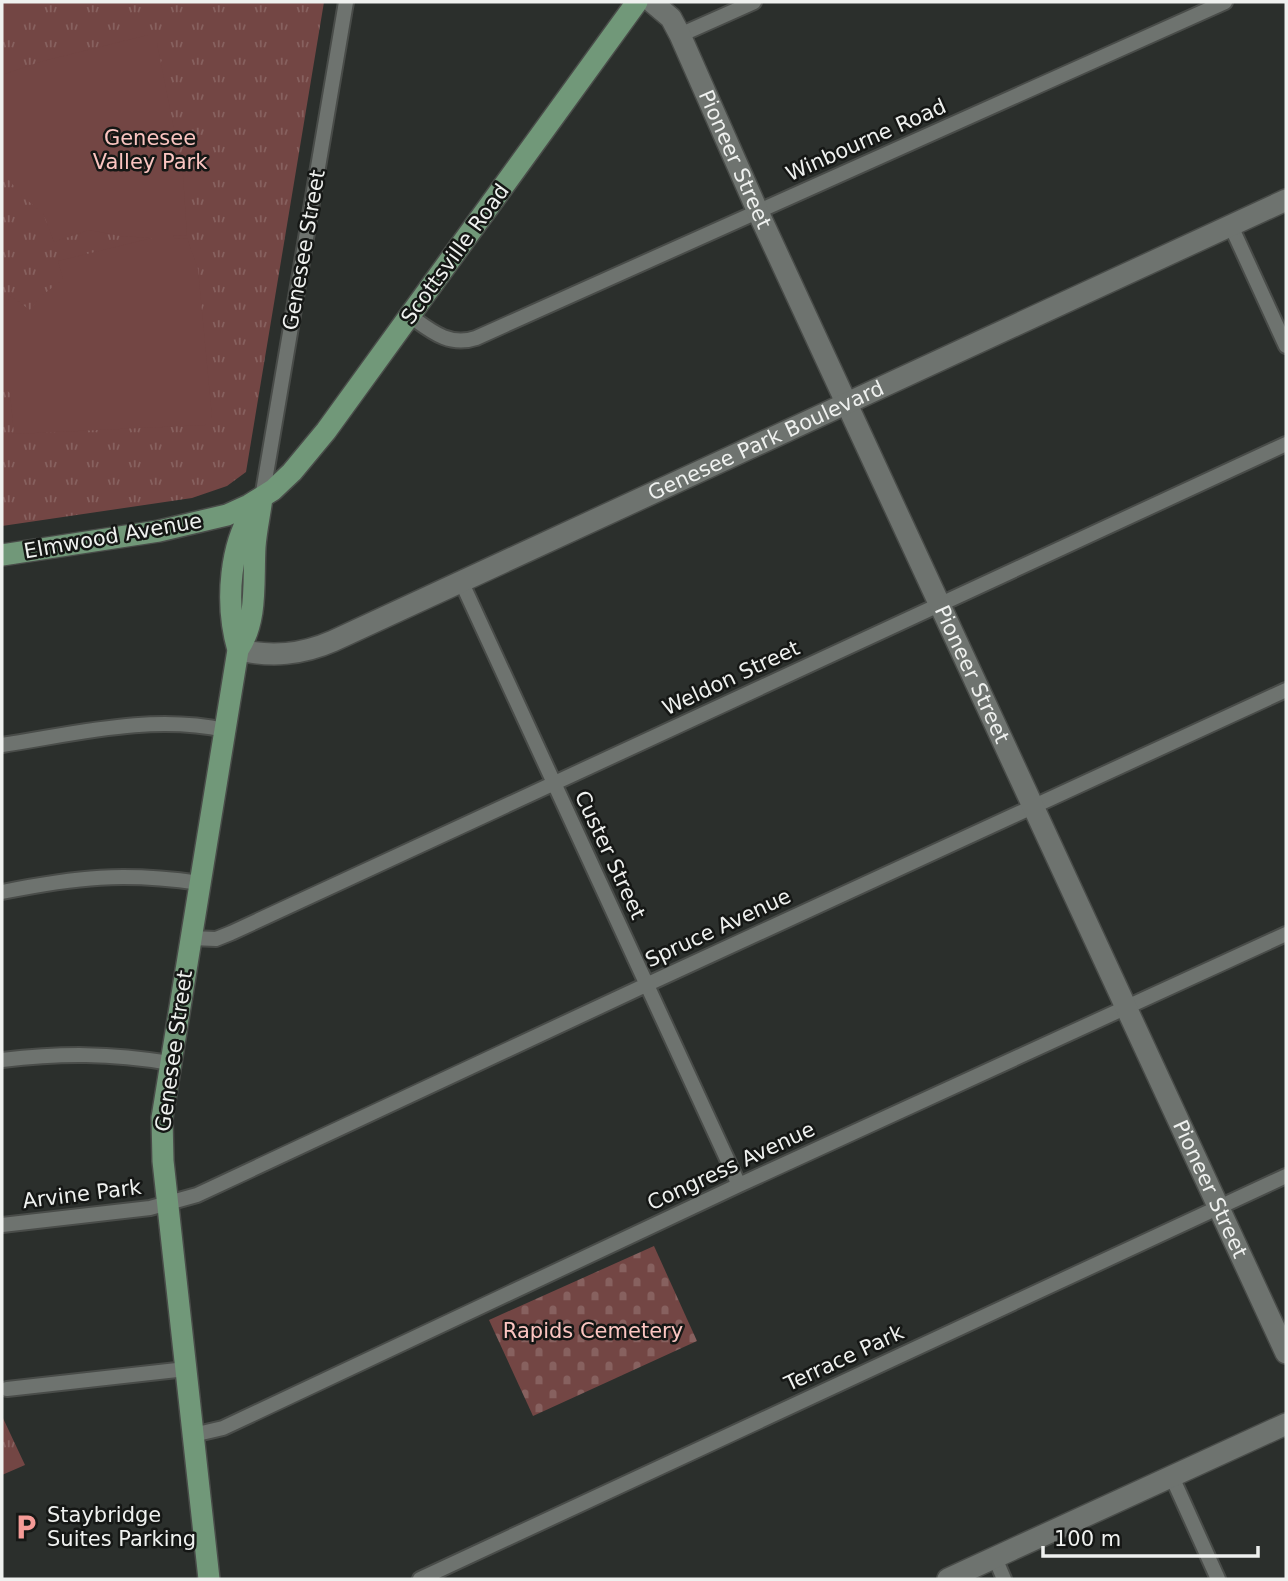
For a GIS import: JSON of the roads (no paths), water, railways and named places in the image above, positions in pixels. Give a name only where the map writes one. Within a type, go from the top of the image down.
[{"type":"main road","name":"Scottsville Road","points":[[262,498],[283,482],[314,446],[637,2]]},
{"type":"main road","name":"Elmwood Avenue","points":[[2,555],[171,529],[227,514],[262,498]]},
{"type":"main road","name":"Genesee Street","points":[[209,1579],[162,1132],[170,1063],[238,650],[251,622],[262,498]]},
{"type":"street","name":"Genesee Street","points":[[262,498],[346,2]]},
{"type":"street","name":"Pioneer Street","points":[[652,2],[671,18],[680,35],[758,212],[1286,1353]]},
{"type":"street","points":[[680,35],[754,2]]},
{"type":"street","name":"Winbourne Road","points":[[410,316],[442,338],[468,341],[1225,2]]},
{"type":"street","name":"Genesee Park Boulevard","points":[[238,650],[279,655],[308,651],[333,641],[1286,201]]},
{"type":"street","points":[[1231,226],[1286,346]]},
{"type":"street","name":"Weldon Street","points":[[191,938],[216,939],[231,933],[1286,444]]},
{"type":"street","name":"Custer Street","points":[[461,581],[739,1185]]},
{"type":"street","name":"Spruce Avenue","points":[[168,1205],[197,1195],[1286,690]]},
{"type":"street","points":[[2,745],[150,724],[194,725],[225,730]]},
{"type":"street","points":[[2,892],[70,879],[107,876],[144,876],[200,883]]},
{"type":"street","name":"Congress Avenue","points":[[193,1435],[223,1428],[739,1185],[1286,934]]},
{"type":"street","points":[[2,1060],[76,1053],[116,1055],[170,1063]]},
{"type":"street","name":"Terrace Park","points":[[420,1579],[1286,1176]]},
{"type":"street","name":"Arvine Park","points":[[2,1225],[168,1205]]},
{"type":"street","points":[[7,1390],[186,1369]]},
{"type":"street","points":[[948,1579],[1286,1424]]},
{"type":"street","points":[[1172,1476],[1218,1579]]},
{"type":"street","points":[[995,1558],[1004,1579]]},
{"type":"place","name":"Staybridge Suites Parking","points":[[26,1527]]},
{"type":"park label","name":"Genesee Valley Park","points":[[150,150]]},
{"type":"park label","name":"Rapids Cemetery","points":[[593,1331]]}]
